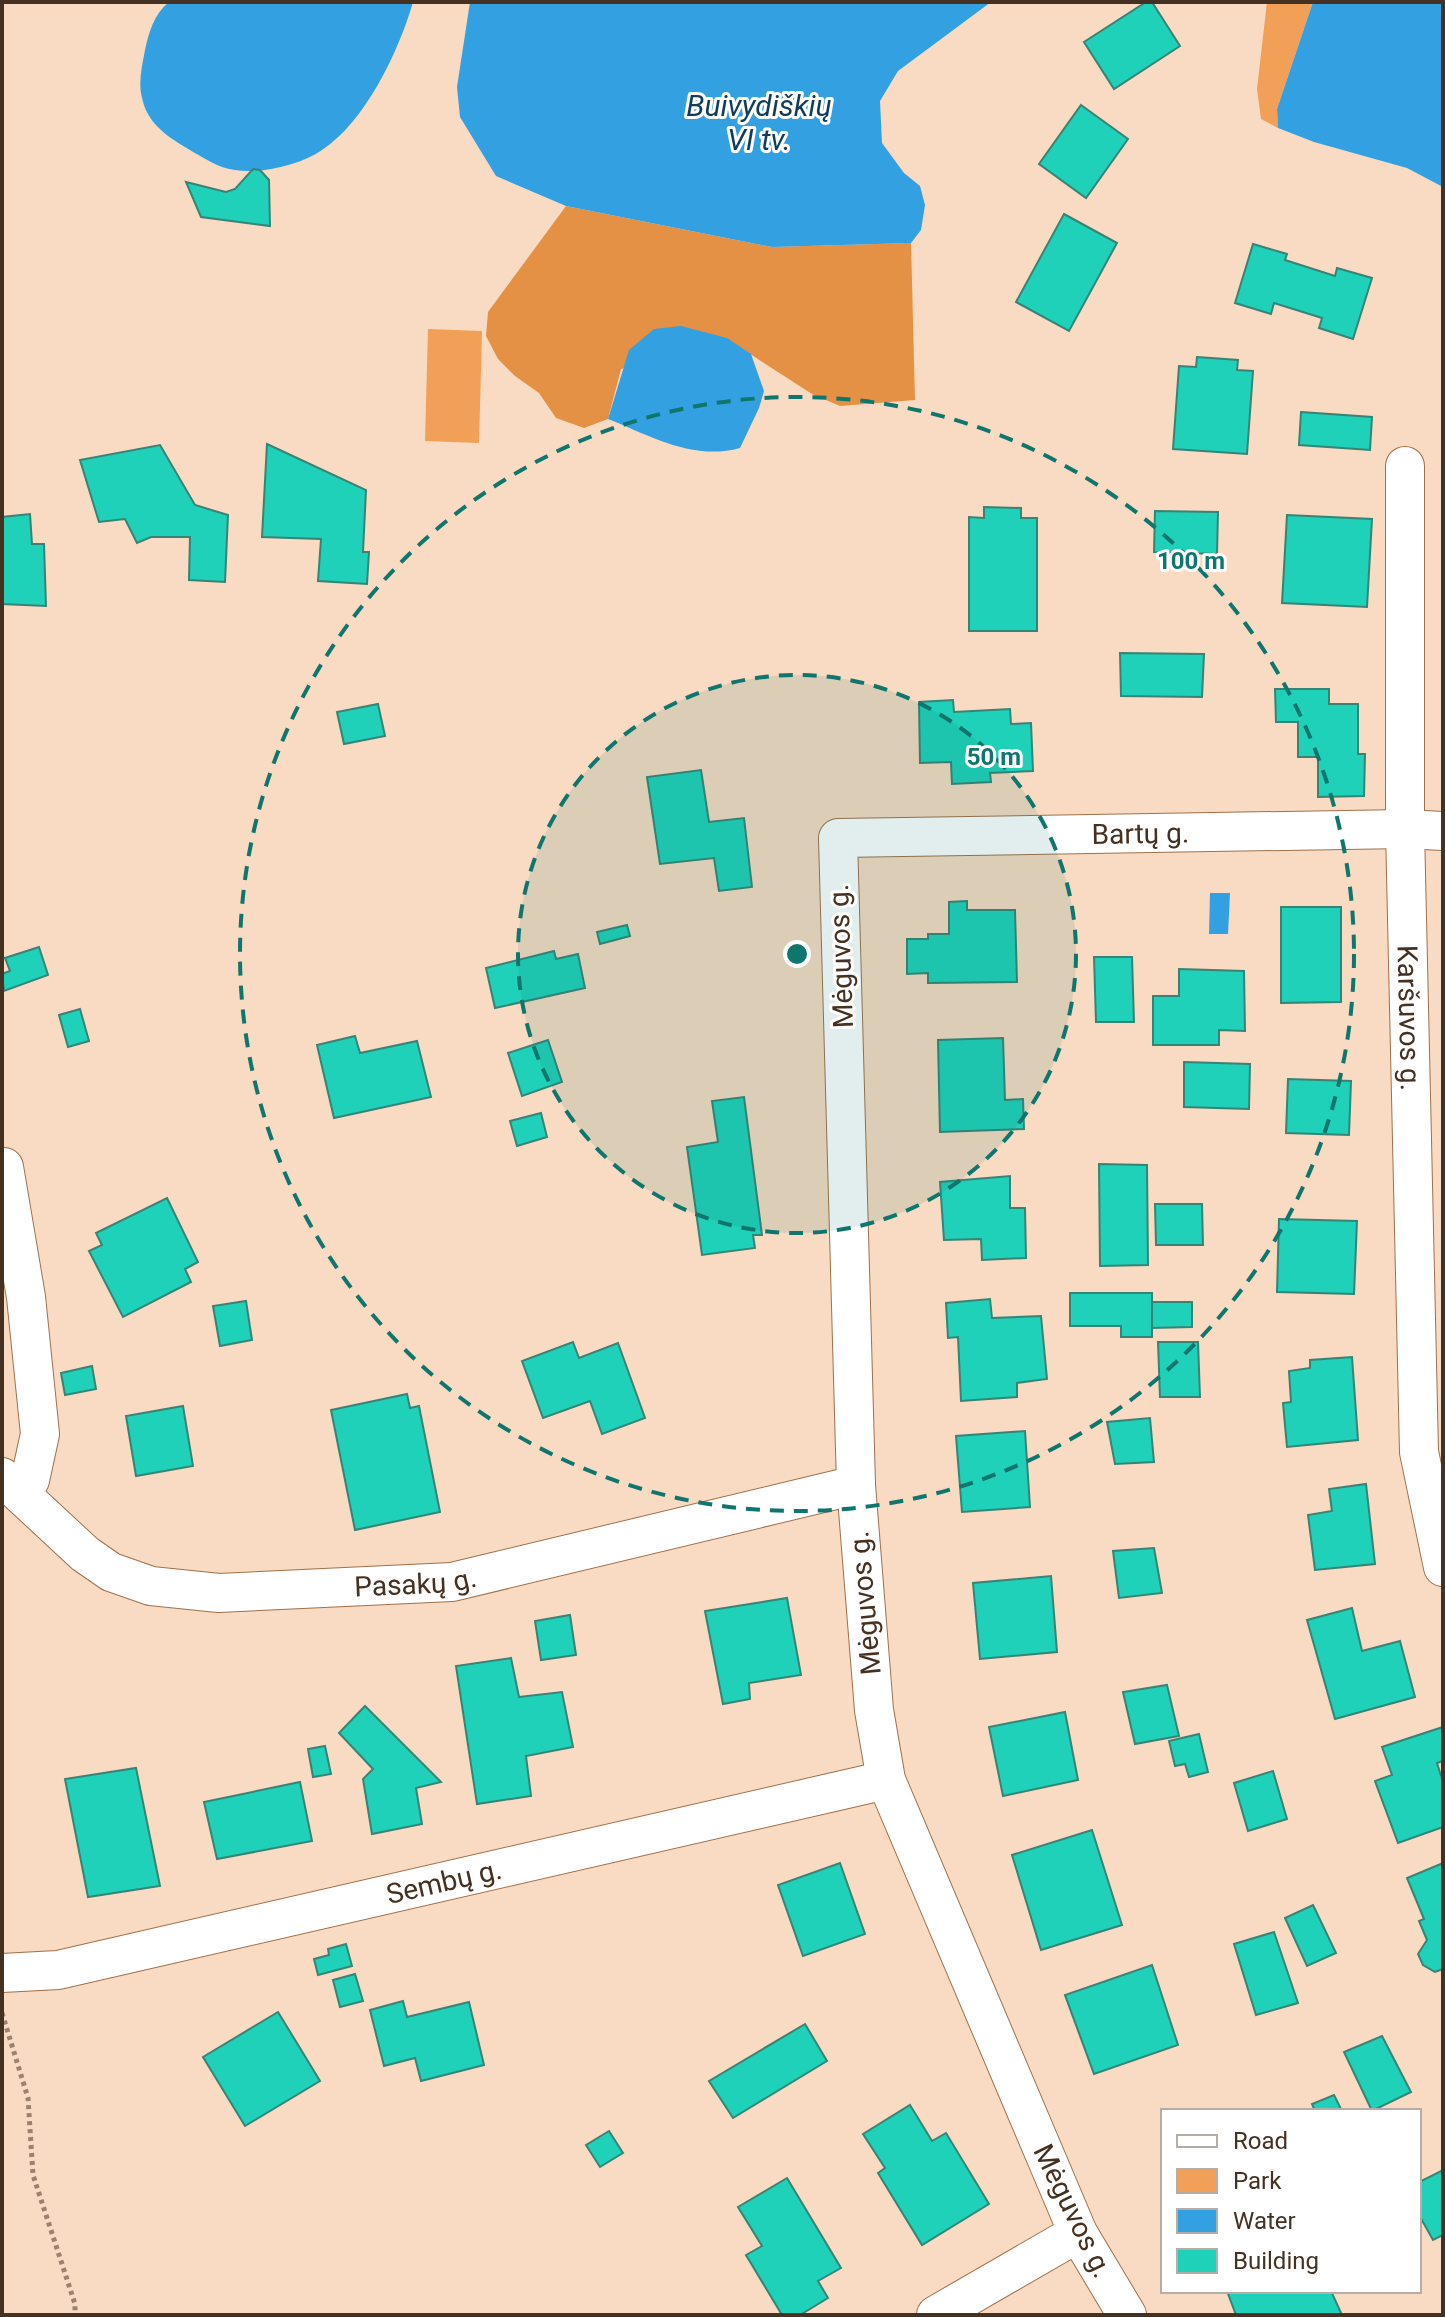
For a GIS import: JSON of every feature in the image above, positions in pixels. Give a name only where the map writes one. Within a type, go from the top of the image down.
[{"type":"street","name":"Karšuvos g.","points":[[1405,466],[1405,829],[1419,1452],[1443,1567]]},
{"type":"street","name":"Bartų g.","points":[[838,838],[1405,829],[1443,831]]},
{"type":"street","name":"Mėguvos g.","points":[[838,838],[856,1485],[874,1710],[886,1780],[1078,2233],[1127,2315]]},
{"type":"street","points":[[4,1167],[26,1297],[40,1434],[30,1480],[11,1485]]},
{"type":"street","name":"Pasakų g.","points":[[11,1485],[85,1554],[111,1572],[151,1586],[219,1593],[452,1582],[856,1485]]},
{"type":"street","name":"Sembų g.","points":[[2,1973],[58,1970],[886,1780]]},
{"type":"street","points":[[936,2315],[1078,2233]]},
{"type":"path","points":[[2,2013],[28,2098],[33,2175],[75,2304],[75,2315]]},
{"type":"green space","points":[[1267,2],[1313,2],[1277,109],[1278,128],[1261,119],[1257,89]]},
{"type":"green space","points":[[428,329],[482,331],[479,443],[425,441]]},
{"type":"shaded area","points":[[566,206],[772,247],[911,243],[915,400],[840,406],[812,394],[727,339],[621,369],[608,419],[584,428],[556,418],[539,393],[498,359],[486,336],[488,312]]},
{"type":"water","points":[[169,2],[413,2],[399,42],[378,84],[338,138],[300,161],[274,169],[246,171],[222,167],[178,142],[158,127],[144,107],[140,80],[150,30]]},
{"type":"water","name":"Buivydiškių VI tv.","points":[[470,2],[991,2],[898,71],[880,101],[882,143],[904,173],[920,186],[925,205],[921,230],[911,243],[772,247],[566,206],[496,176],[460,117],[457,87]]},
{"type":"water","points":[[1313,2],[1443,2],[1443,187],[1407,168],[1314,142],[1278,128],[1277,109]]},
{"type":"water","points":[[681,326],[727,338],[751,354],[764,391],[740,448],[723,451],[689,449],[608,419],[629,350],[654,329]]},
{"type":"water","points":[[1210,893],[1230,893],[1228,934],[1209,934]]},
{"type":"building","points":[[1146,2],[1152,2],[1180,46],[1114,89],[1084,42]]},
{"type":"building","points":[[1081,105],[1128,139],[1086,198],[1039,164]]},
{"type":"building","points":[[253,169],[260,170],[269,180],[270,226],[201,217],[186,182],[226,192],[235,189]]},
{"type":"building","points":[[1064,214],[1117,243],[1069,331],[1016,302]]},
{"type":"building","points":[[1253,244],[1287,254],[1285,260],[1335,276],[1337,268],[1372,278],[1353,339],[1319,328],[1322,318],[1274,303],[1271,314],[1235,303]]},
{"type":"building","points":[[1197,357],[1238,360],[1237,370],[1253,371],[1247,454],[1173,449],[1179,366],[1196,367]]},
{"type":"building","points":[[1301,412],[1372,417],[1370,450],[1299,445]]},
{"type":"building","points":[[267,444],[366,490],[363,552],[369,552],[367,584],[318,581],[321,539],[262,537]]},
{"type":"building","points":[[160,445],[195,505],[228,515],[225,582],[189,580],[190,537],[151,537],[137,543],[125,519],[99,522],[80,460]]},
{"type":"building","points":[[984,507],[1021,508],[1021,518],[1037,518],[1037,631],[969,631],[969,517],[984,518]]},
{"type":"building","points":[[1155,511],[1218,512],[1217,554],[1154,552]]},
{"type":"building","points":[[30,514],[32,544],[44,544],[46,606],[2,604],[2,517]]},
{"type":"building","points":[[1287,515],[1372,519],[1367,607],[1282,603]]},
{"type":"building","points":[[1120,653],[1204,654],[1202,697],[1121,696]]},
{"type":"building","points":[[1275,689],[1329,689],[1329,704],[1358,704],[1358,754],[1365,754],[1364,796],[1318,797],[1318,757],[1298,757],[1298,722],[1276,722]]},
{"type":"building","points":[[953,700],[954,712],[1010,709],[1011,724],[1031,723],[1033,771],[990,773],[991,782],[952,784],[951,762],[920,763],[919,702]]},
{"type":"building","points":[[378,704],[385,736],[344,744],[337,712]]},
{"type":"building","points":[[701,770],[709,822],[744,818],[752,887],[719,891],[714,858],[660,864],[647,777]]},
{"type":"building","points":[[967,901],[967,910],[1015,910],[1017,982],[928,983],[928,973],[907,974],[907,939],[928,939],[928,934],[949,934],[949,902]]},
{"type":"building","points":[[1281,907],[1341,907],[1341,1002],[1281,1003]]},
{"type":"building","points":[[627,925],[630,936],[600,944],[597,932]]},
{"type":"building","points":[[39,947],[48,975],[4,991],[2,974],[10,971],[5,958]]},
{"type":"building","points":[[554,951],[556,959],[578,954],[585,988],[495,1008],[486,968]]},
{"type":"building","points":[[1094,957],[1132,957],[1134,1022],[1096,1022]]},
{"type":"building","points":[[1179,969],[1244,971],[1245,1031],[1219,1030],[1219,1045],[1153,1045],[1153,996],[1179,996]]},
{"type":"building","points":[[80,1009],[89,1041],[68,1047],[59,1015]]},
{"type":"building","points":[[355,1036],[360,1053],[417,1041],[431,1097],[334,1118],[317,1045]]},
{"type":"building","points":[[1003,1038],[1005,1100],[1023,1099],[1024,1129],[940,1132],[938,1040]]},
{"type":"building","points":[[548,1040],[562,1082],[522,1096],[508,1053]]},
{"type":"building","points":[[1184,1062],[1250,1064],[1249,1109],[1184,1107]]},
{"type":"building","points":[[1288,1079],[1351,1081],[1349,1135],[1286,1133]]},
{"type":"building","points":[[744,1097],[762,1235],[753,1235],[755,1248],[702,1255],[687,1147],[718,1142],[712,1101]]},
{"type":"building","points":[[541,1113],[547,1137],[517,1146],[510,1121]]},
{"type":"building","points":[[1099,1164],[1147,1165],[1148,1265],[1100,1266]]},
{"type":"building","points":[[1010,1176],[1010,1208],[1025,1208],[1026,1258],[982,1260],[981,1239],[944,1240],[940,1182]]},
{"type":"building","points":[[167,1198],[198,1262],[185,1269],[191,1282],[123,1317],[89,1251],[102,1245],[96,1233]]},
{"type":"building","points":[[1155,1204],[1202,1204],[1203,1245],[1156,1245]]},
{"type":"building","points":[[1279,1219],[1357,1221],[1354,1294],[1277,1292]]},
{"type":"building","points":[[1070,1293],[1152,1293],[1152,1337],[1121,1337],[1121,1326],[1070,1326]]},
{"type":"building","points":[[990,1299],[992,1318],[1041,1316],[1047,1379],[1017,1383],[1017,1397],[961,1401],[958,1337],[948,1338],[946,1303]]},
{"type":"building","points":[[246,1301],[252,1340],[220,1346],[213,1306]]},
{"type":"building","points":[[1152,1302],[1192,1302],[1192,1327],[1152,1328]]},
{"type":"building","points":[[573,1342],[579,1358],[618,1343],[645,1418],[602,1434],[590,1401],[543,1418],[522,1361]]},
{"type":"building","points":[[1158,1342],[1198,1342],[1200,1397],[1160,1397]]},
{"type":"building","points":[[1352,1357],[1358,1440],[1287,1447],[1283,1403],[1291,1402],[1289,1371],[1310,1368],[1310,1360]]},
{"type":"building","points":[[92,1366],[96,1389],[65,1395],[61,1373]]},
{"type":"building","points":[[407,1394],[410,1408],[419,1406],[440,1512],[355,1530],[331,1410]]},
{"type":"building","points":[[183,1406],[193,1466],[136,1476],[126,1416]]},
{"type":"building","points":[[1150,1418],[1154,1462],[1115,1464],[1107,1422]]},
{"type":"building","points":[[1025,1431],[1030,1507],[962,1512],[956,1436]]},
{"type":"building","points":[[1366,1484],[1375,1564],[1315,1570],[1308,1515],[1332,1511],[1329,1489]]},
{"type":"building","points":[[1154,1548],[1162,1593],[1119,1598],[1113,1551]]},
{"type":"building","points":[[1051,1576],[1057,1652],[980,1659],[973,1583]]},
{"type":"building","points":[[787,1598],[801,1675],[749,1683],[750,1699],[723,1704],[705,1611]]},
{"type":"building","points":[[1352,1608],[1362,1651],[1400,1641],[1415,1697],[1335,1719],[1307,1620]]},
{"type":"building","points":[[570,1615],[576,1655],[541,1660],[535,1621]]},
{"type":"building","points":[[511,1658],[519,1697],[562,1692],[573,1747],[526,1756],[531,1796],[477,1804],[456,1666]]},
{"type":"building","points":[[1167,1685],[1179,1736],[1135,1744],[1123,1692]]},
{"type":"building","points":[[365,1706],[441,1782],[416,1788],[422,1824],[372,1834],[363,1779],[373,1769],[339,1733]]},
{"type":"building","points":[[1065,1712],[1078,1780],[1003,1796],[989,1727]]},
{"type":"building","points":[[1443,1727],[1443,1761],[1437,1763],[1443,1782],[1443,1827],[1398,1843],[1375,1781],[1392,1775],[1382,1747]]},
{"type":"building","points":[[1199,1734],[1208,1772],[1189,1777],[1185,1764],[1175,1766],[1169,1741]]},
{"type":"building","points":[[325,1746],[331,1774],[313,1777],[308,1749]]},
{"type":"building","points":[[136,1768],[160,1886],[88,1897],[65,1779]]},
{"type":"building","points":[[1273,1771],[1287,1819],[1248,1831],[1234,1783]]},
{"type":"building","points":[[300,1782],[312,1841],[217,1859],[204,1802]]},
{"type":"building","points":[[1092,1830],[1122,1925],[1041,1950],[1012,1855]]},
{"type":"building","points":[[840,1863],[865,1934],[803,1956],[778,1885]]},
{"type":"building","points":[[1443,1863],[1443,1969],[1435,1972],[1423,1965],[1418,1954],[1427,1940],[1419,1921],[1424,1919],[1407,1878]]},
{"type":"building","points":[[1313,1905],[1336,1953],[1307,1966],[1285,1918]]},
{"type":"building","points":[[1274,1932],[1298,2003],[1256,2015],[1234,1944]]},
{"type":"building","points":[[346,1944],[352,1966],[318,1975],[314,1959],[329,1955],[328,1949]]},
{"type":"building","points":[[1152,1965],[1178,2045],[1094,2074],[1065,1995]]},
{"type":"building","points":[[355,1974],[363,2001],[340,2007],[333,1980]]},
{"type":"building","points":[[403,2001],[407,2017],[469,2002],[484,2065],[421,2081],[415,2058],[384,2066],[370,2010]]},
{"type":"building","points":[[278,2012],[320,2081],[245,2126],[203,2057]]},
{"type":"building","points":[[805,2024],[827,2061],[733,2118],[709,2081]]},
{"type":"building","points":[[1382,2036],[1411,2092],[1371,2109],[1344,2052]]},
{"type":"building","points":[[1334,2095],[1341,2109],[1314,2109],[1312,2104]]},
{"type":"building","points":[[910,2105],[932,2141],[946,2133],[989,2204],[922,2245],[878,2173],[885,2168],[863,2134]]},
{"type":"building","points":[[609,2131],[623,2153],[600,2167],[586,2145]]},
{"type":"building","points":[[1443,2170],[1443,2235],[1433,2240],[1421,2219],[1421,2181]]},
{"type":"building","points":[[787,2178],[841,2268],[818,2281],[828,2298],[800,2315],[782,2315],[746,2255],[762,2246],[738,2207]]},
{"type":"building","points":[[1228,2293],[1332,2293],[1342,2315],[1236,2315]]}]
